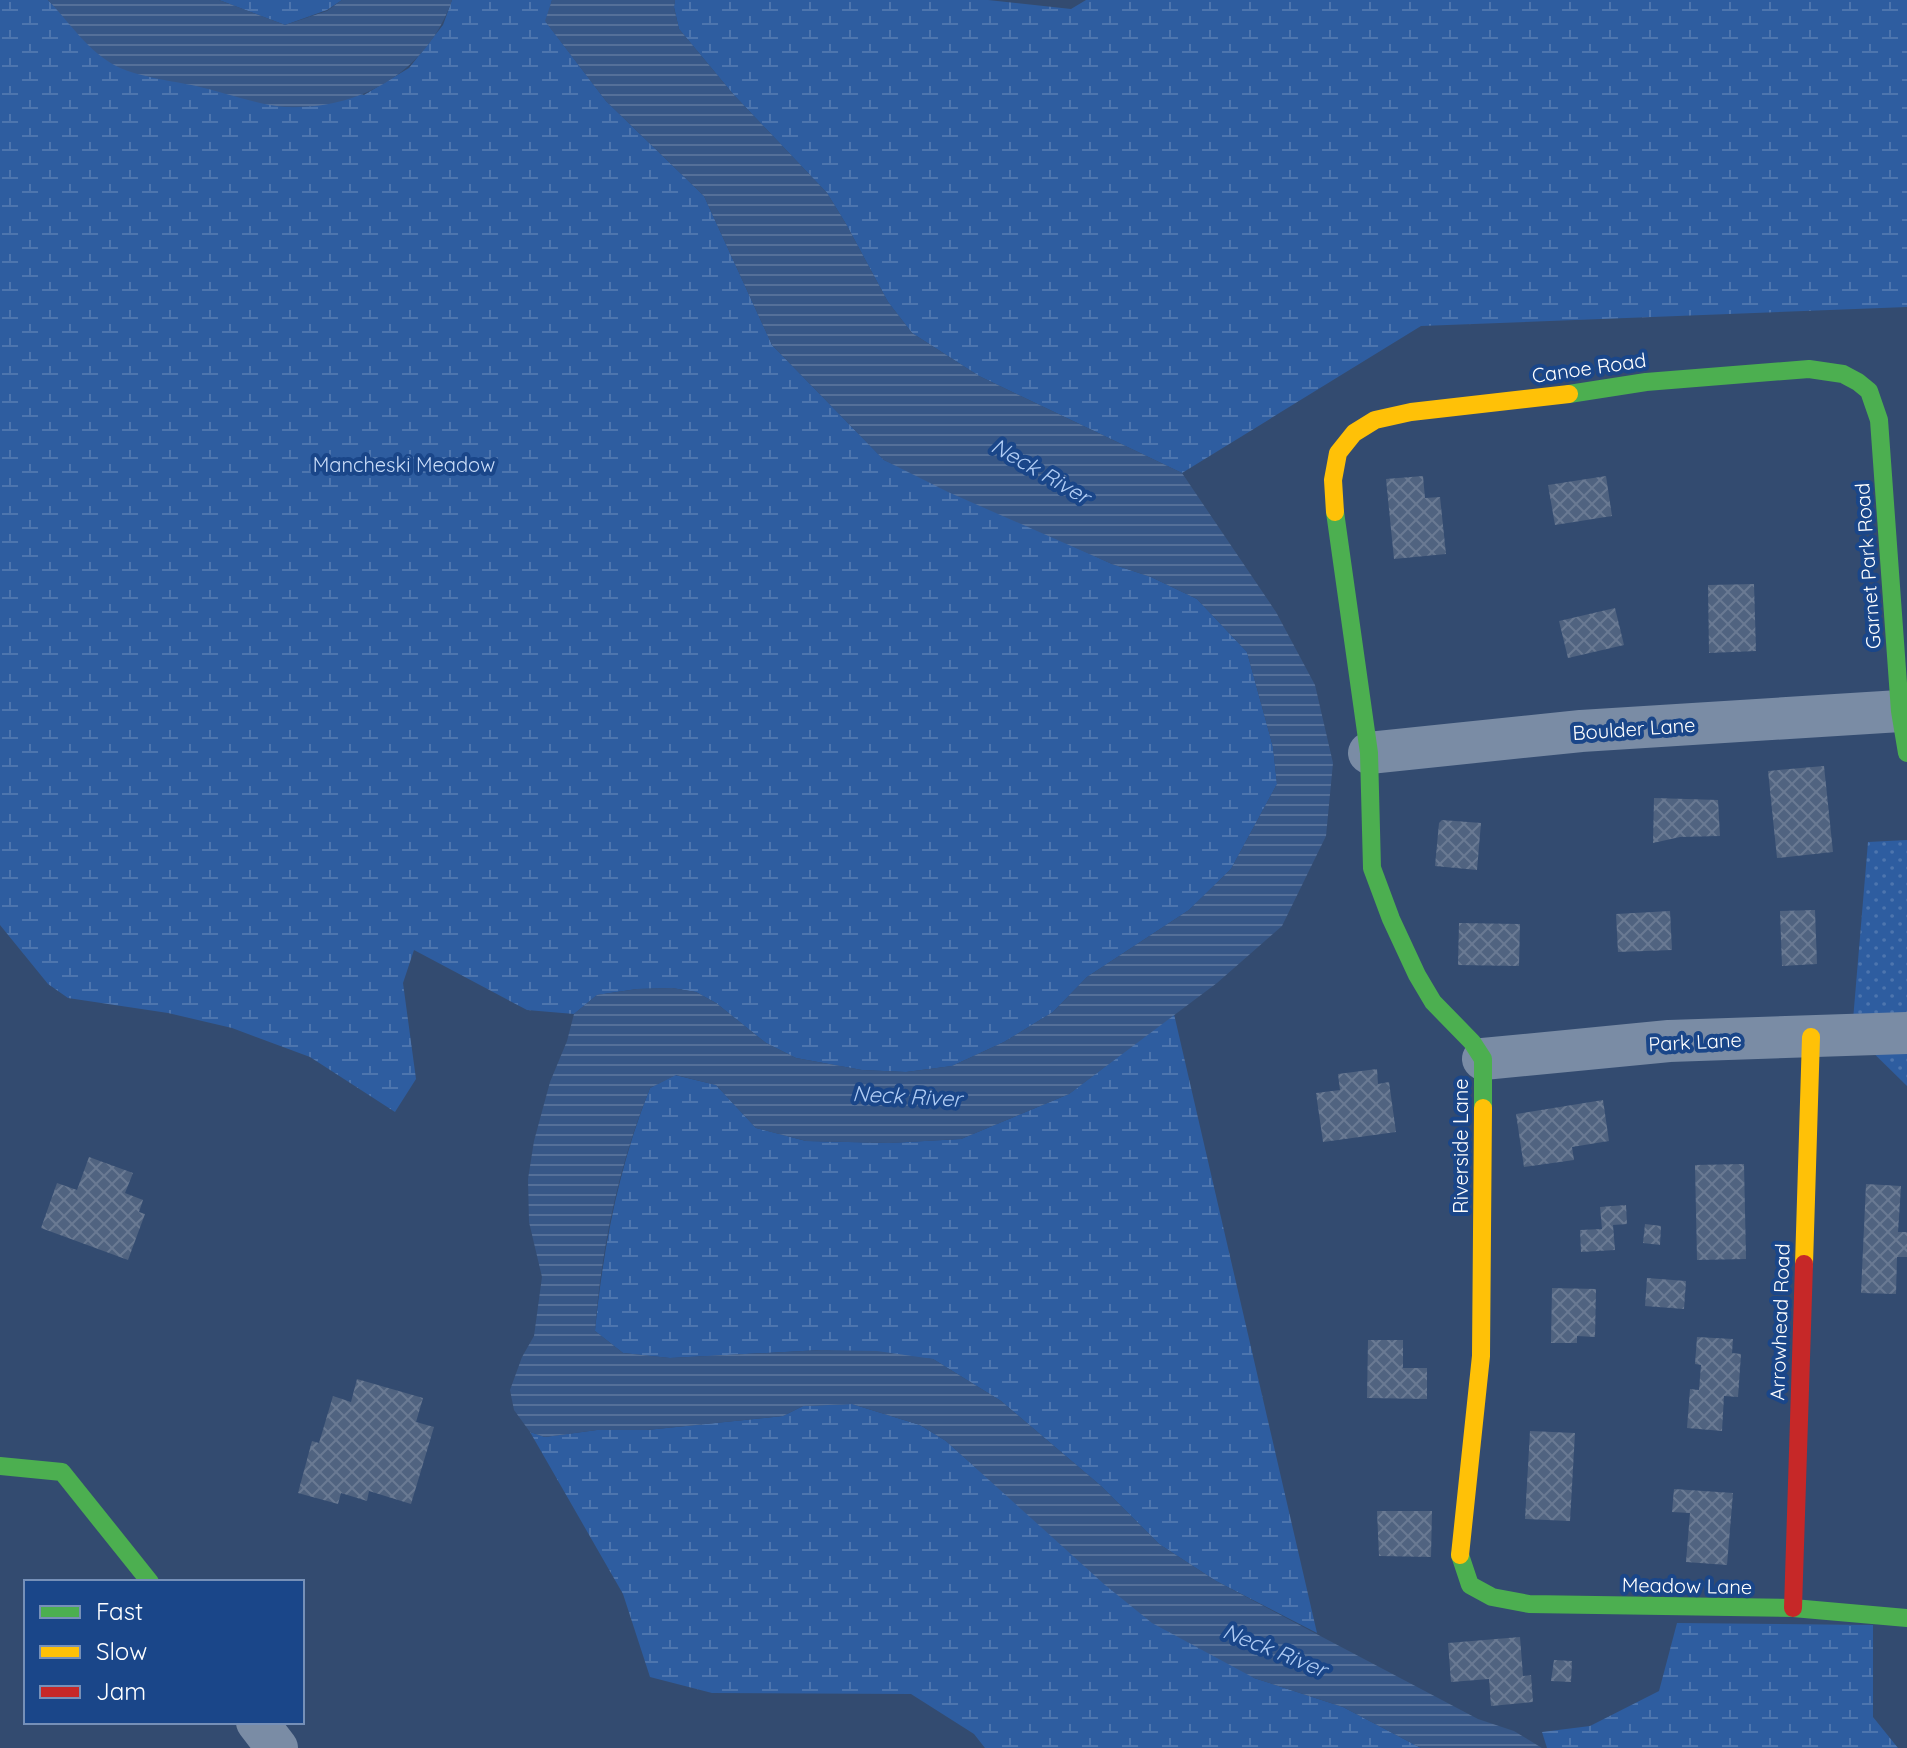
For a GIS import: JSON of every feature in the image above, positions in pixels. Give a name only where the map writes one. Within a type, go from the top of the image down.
[{"type":"street","name":"Canoe Road","points":[[1338,453],[1354,433],[1375,420],[1411,412],[1546,398],[1708,375],[1809,369],[1843,374],[1858,382]]},
{"type":"street","name":"Garnet Park Road","points":[[1858,382],[1869,391],[1879,420],[1900,711],[1907,753]]},
{"type":"street","name":"Riverside Lane","points":[[1338,453],[1333,501],[1369,753],[1372,868],[1391,919],[1433,1002],[1472,1042],[1483,1059],[1481,1356],[1460,1557],[1470,1585]]},
{"type":"street","name":"Boulder Lane","points":[[1369,753],[1581,731],[1900,711]]},
{"type":"street","name":"Park Lane","points":[[1483,1059],[1669,1041],[1907,1033]]},
{"type":"street","name":"Arrowhead Road","points":[[1793,1608],[1811,1037]]},
{"type":"street","points":[[0,1466],[62,1472],[148,1580]]},
{"type":"street","name":"Meadow Lane","points":[[1470,1585],[1492,1597],[1529,1604],[1793,1608],[1907,1618]]},
{"type":"street","points":[[259,1724],[277,1748]]},
{"type":"green space","name":"Mancheski Meadow","points":[[0,0],[48,0],[64,16],[364,95],[409,68],[443,25],[452,0],[552,0],[546,22],[606,101],[704,196],[772,345],[884,460],[1112,564],[1151,577],[1197,599],[1247,652],[1273,747],[1277,784],[1231,869],[1189,910],[1087,977],[1053,1012],[1004,1042],[952,1066],[906,1072],[862,1070],[796,1058],[766,1043],[716,1003],[696,992],[672,988],[597,995],[574,1014],[527,1010],[414,950],[403,983],[416,1079],[395,1112],[310,1057],[232,1028],[168,1013],[68,998],[48,984],[0,925]]},
{"type":"green space","points":[[219,0],[342,0],[327,10],[285,25]]},
{"type":"green space","points":[[675,0],[988,0],[1071,9],[1086,0],[1907,0],[1907,307],[1421,326],[1182,473],[979,376],[912,333],[888,302],[827,193],[733,94],[679,29]]},
{"type":"green space","points":[[1907,840],[1907,1086],[1852,1032],[1868,842]]},
{"type":"green space","points":[[1174,1014],[1317,1633],[1216,1581],[1159,1544],[1101,1486],[1001,1401],[933,1359],[821,1350],[670,1358],[623,1353],[595,1331],[614,1208],[629,1147],[650,1088],[675,1075],[716,1085],[756,1128],[806,1141],[889,1143],[961,1139],[1069,1094]]},
{"type":"green space","points":[[852,1404],[920,1425],[946,1441],[1040,1525],[1254,1678],[1343,1707],[1421,1748],[985,1748],[974,1734],[911,1694],[712,1693],[650,1677],[623,1594],[530,1432],[545,1437],[597,1430],[647,1430],[783,1416],[803,1406]]},
{"type":"green space","points":[[1677,1623],[1873,1625],[1873,1717],[1898,1748],[1547,1748],[1542,1732],[1590,1726],[1659,1691]]},
{"type":"water","points":[[48,0],[219,0],[285,25],[327,11],[342,0],[452,0],[426,48],[387,82],[339,102],[285,107],[118,67],[89,46]]},
{"type":"water","name":"Neck River","points":[[552,0],[675,0],[679,29],[733,94],[827,193],[888,302],[912,333],[979,376],[1182,473],[1276,612],[1315,685],[1333,763],[1326,836],[1282,926],[1217,983],[1069,1094],[961,1139],[889,1143],[806,1141],[756,1128],[716,1085],[676,1075],[650,1088],[629,1146],[613,1207],[595,1331],[623,1353],[670,1358],[821,1350],[877,1351],[933,1359],[1001,1401],[1101,1486],[1159,1544],[1216,1581],[1478,1719],[1514,1731],[1542,1748],[1421,1748],[1343,1707],[1254,1678],[1152,1623],[1105,1585],[946,1441],[920,1425],[852,1404],[803,1406],[783,1416],[647,1430],[597,1430],[545,1437],[530,1432],[514,1410],[510,1390],[522,1357],[534,1336],[542,1277],[529,1222],[528,1179],[534,1141],[550,1082],[574,1014],[597,995],[637,989],[672,988],[696,992],[716,1003],[766,1043],[796,1058],[862,1070],[906,1072],[952,1066],[1004,1042],[1053,1012],[1087,977],[1189,910],[1231,869],[1277,784],[1273,747],[1247,652],[1197,599],[948,492],[884,460],[772,345],[704,196],[606,101],[545,21]]},
{"type":"building","points":[[1423,476],[1425,498],[1440,497],[1446,554],[1394,559],[1386,479]]},
{"type":"building","points":[[1606,476],[1612,516],[1555,525],[1548,485]]},
{"type":"building","points":[[1754,584],[1756,651],[1709,653],[1708,585]]},
{"type":"building","points":[[1615,608],[1624,645],[1568,658],[1559,621]]},
{"type":"building","points":[[1824,766],[1833,852],[1777,858],[1768,771]]},
{"type":"building","points":[[1654,798],[1718,800],[1720,836],[1680,837],[1653,843]]},
{"type":"building","points":[[1442,820],[1481,823],[1477,870],[1435,866],[1439,823]]},
{"type":"building","points":[[1815,910],[1817,964],[1782,966],[1780,911]]},
{"type":"building","points":[[1670,911],[1672,950],[1618,952],[1616,914]]},
{"type":"building","points":[[1459,923],[1520,924],[1519,966],[1458,965]]},
{"type":"building","points":[[1377,1069],[1378,1084],[1389,1082],[1396,1132],[1323,1142],[1316,1093],[1340,1090],[1338,1074]]},
{"type":"building","points":[[1603,1100],[1609,1141],[1572,1147],[1574,1160],[1524,1167],[1516,1114]]},
{"type":"building","points":[[89,1157],[133,1173],[125,1193],[143,1200],[139,1212],[145,1214],[128,1260],[41,1228],[57,1183],[77,1190]]},
{"type":"building","points":[[1744,1164],[1746,1259],[1697,1260],[1695,1165]]},
{"type":"building","points":[[1866,1184],[1901,1186],[1898,1232],[1907,1232],[1907,1257],[1897,1257],[1896,1294],[1861,1293]]},
{"type":"building","points":[[1626,1205],[1627,1224],[1613,1225],[1615,1250],[1581,1252],[1580,1230],[1602,1229],[1600,1207]]},
{"type":"building","points":[[1645,1224],[1661,1226],[1660,1245],[1643,1243]]},
{"type":"building","points":[[1647,1278],[1686,1281],[1684,1309],[1645,1306]]},
{"type":"building","points":[[1552,1288],[1596,1289],[1595,1337],[1577,1336],[1577,1343],[1551,1343]]},
{"type":"building","points":[[1697,1337],[1733,1339],[1732,1353],[1741,1354],[1738,1397],[1724,1396],[1722,1431],[1687,1428],[1690,1389],[1699,1390],[1701,1365],[1695,1364]]},
{"type":"building","points":[[1368,1340],[1403,1340],[1403,1368],[1427,1368],[1427,1399],[1367,1398]]},
{"type":"building","points":[[357,1379],[423,1398],[416,1422],[434,1427],[411,1504],[369,1491],[367,1501],[341,1493],[338,1504],[298,1493],[312,1441],[319,1443],[333,1396],[351,1402]]},
{"type":"building","points":[[1530,1431],[1575,1433],[1570,1521],[1525,1519]]},
{"type":"building","points":[[1674,1489],[1733,1493],[1727,1565],[1686,1562],[1690,1513],[1672,1512]]},
{"type":"building","points":[[1377,1511],[1432,1511],[1431,1557],[1379,1556]]},
{"type":"building","points":[[1520,1637],[1523,1676],[1531,1675],[1533,1702],[1491,1706],[1489,1679],[1451,1682],[1448,1643]]},
{"type":"building","points":[[1554,1660],[1572,1661],[1571,1682],[1551,1681]]},
{"type":"traffic: fast","points":[[1569,394],[1646,382],[1809,369],[1843,374],[1869,391],[1879,420],[1900,711],[1907,753]]},
{"type":"traffic: fast","points":[[1335,512],[1369,753],[1372,868],[1417,975],[1433,1002],[1472,1042],[1483,1059],[1483,1108]]},
{"type":"traffic: fast","points":[[0,1466],[62,1472],[148,1580]]},
{"type":"traffic: fast","points":[[1460,1555],[1470,1585],[1492,1597],[1529,1604],[1793,1608],[1907,1618]]},
{"type":"traffic: slow","points":[[1335,512],[1333,480],[1338,453],[1354,433],[1375,420],[1411,412],[1569,394]]},
{"type":"traffic: slow","points":[[1804,1264],[1811,1037]]},
{"type":"traffic: slow","points":[[1460,1555],[1481,1356],[1483,1108]]},
{"type":"traffic: jam","points":[[1793,1608],[1804,1264]]}]
